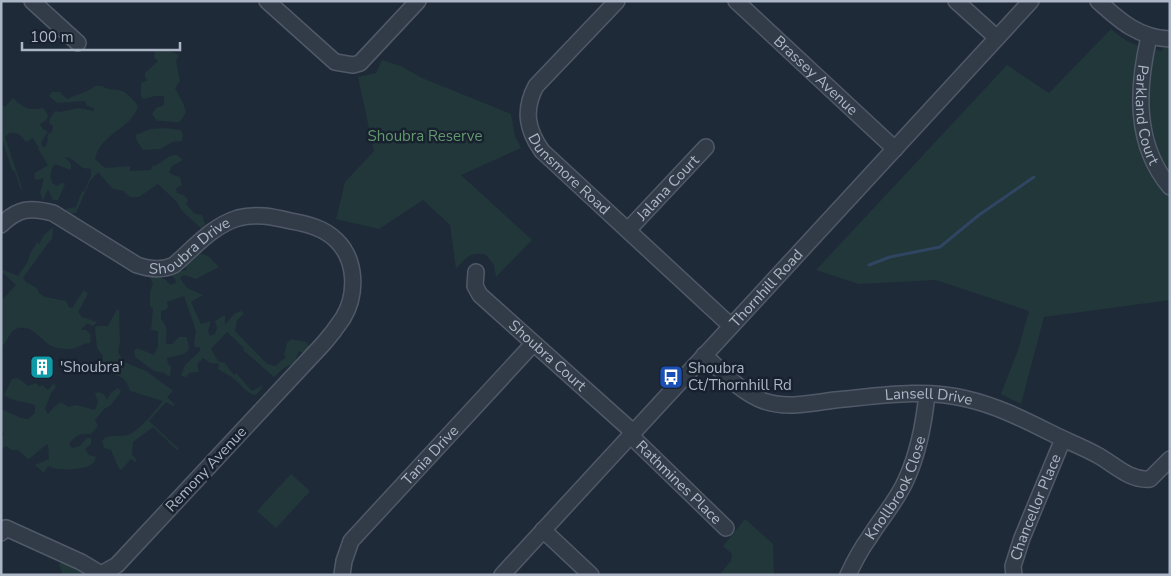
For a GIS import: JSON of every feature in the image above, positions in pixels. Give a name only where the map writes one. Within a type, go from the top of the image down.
[{"type":"street","points":[[32,1],[78,43]]},
{"type":"street","points":[[267,1],[335,62],[353,65],[360,63],[418,1]]},
{"type":"street","name":"Dunsmore Road","points":[[617,1],[536,86],[531,97],[530,129],[534,140],[542,151],[731,326]]},
{"type":"street","name":"Brassey Avenue","points":[[736,1],[895,149]]},
{"type":"street","points":[[956,1],[997,38]]},
{"type":"street","name":"Thornhill Road","points":[[502,575],[1031,1]]},
{"type":"street","points":[[1098,1],[1124,25],[1150,37],[1170,39]]},
{"type":"street","name":"Parkland Court","points":[[1150,37],[1141,78],[1140,102],[1142,117],[1146,142],[1152,158],[1170,187]]},
{"type":"street","name":"Jalana Court","points":[[628,230],[706,147]]},
{"type":"street","name":"Shoubra Drive","points":[[1,225],[13,215],[25,210],[41,210],[53,214],[137,265],[145,268],[166,269],[174,265],[213,230],[226,222],[260,215],[299,222],[323,231],[336,240],[350,262]]},
{"type":"street","name":"Remony Avenue","points":[[3,529],[81,562],[101,574],[117,565],[335,330],[349,305],[352,292],[353,276],[350,262]]},
{"type":"street","name":"Shoubra Court","points":[[476,272],[475,286],[480,295],[632,434]]},
{"type":"street","name":"Tania Drive","points":[[342,575],[344,561],[351,541],[533,344]]},
{"type":"street","name":"Lansell Drive","points":[[704,355],[739,387],[765,402],[805,404],[890,396],[927,394],[952,396],[969,399],[1024,420],[1099,456],[1143,485],[1157,474],[1170,459]]},
{"type":"street","name":"Knollbrook Close","points":[[848,575],[868,538],[907,479],[923,429],[927,394]]},
{"type":"street","name":"Rathmines Place","points":[[632,434],[726,528]]},
{"type":"street","name":"Chancellor Place","points":[[1014,575],[1013,566],[1022,538],[1063,439]]},
{"type":"street","points":[[543,530],[591,575]]},
{"type":"green space","points":[[1111,29],[1129,42],[1140,46],[1161,51],[1164,47],[1170,47],[1170,300],[1044,317],[1021,404],[1001,394],[1018,350],[1029,311],[936,280],[859,284],[816,270],[1007,65],[1049,93]]},
{"type":"green space","points":[[165,49],[179,55],[176,61],[180,81],[175,88],[186,112],[180,122],[157,121],[152,114],[156,108],[164,105],[164,96],[143,99],[141,96],[141,83],[148,80],[145,78],[145,73],[158,61],[154,57],[155,50]]},
{"type":"green space","name":"Shoubra Reserve","points":[[382,60],[401,66],[422,78],[511,114],[515,136],[521,148],[461,175],[532,240],[496,277],[494,265],[486,255],[481,254],[472,255],[456,269],[450,225],[423,200],[379,229],[336,219],[345,182],[374,151],[358,77],[376,73]]},
{"type":"green space","points":[[95,86],[124,92],[138,106],[130,120],[103,143],[95,159],[105,168],[130,166],[130,171],[151,170],[152,166],[159,164],[170,156],[177,155],[183,160],[172,166],[169,172],[180,177],[182,185],[176,188],[177,193],[184,195],[188,200],[186,204],[195,214],[202,215],[205,224],[201,228],[182,211],[177,202],[158,184],[139,197],[130,197],[123,191],[113,189],[98,172],[90,181],[76,213],[68,214],[66,209],[76,207],[82,191],[84,192],[91,176],[91,169],[83,168],[70,158],[65,157],[71,164],[71,170],[55,164],[51,174],[53,184],[57,186],[61,183],[65,184],[58,200],[53,200],[48,189],[43,201],[40,193],[44,178],[36,180],[34,178],[35,173],[48,165],[33,138],[26,142],[19,134],[9,133],[5,137],[22,188],[21,190],[3,142],[1,142],[1,105],[5,107],[13,98],[26,108],[43,108],[48,115],[46,120],[40,124],[48,132],[41,142],[43,148],[46,146],[49,133],[52,132],[53,126],[49,123],[55,111],[60,112],[78,108],[94,111],[94,108],[87,106],[85,101],[57,103],[49,96],[52,92],[60,92],[67,99]]},
{"type":"green space","points":[[151,129],[181,130],[183,135],[182,141],[173,142],[160,149],[143,150],[135,135]]},
{"type":"green space","points":[[53,227],[52,239],[23,278],[26,282],[37,288],[39,293],[45,297],[66,301],[69,307],[72,308],[84,290],[88,294],[78,312],[82,317],[97,322],[93,326],[87,323],[81,330],[86,330],[91,335],[90,343],[73,349],[57,348],[48,344],[33,331],[19,328],[13,331],[1,347],[1,301],[16,285],[3,273],[1,275],[1,269],[18,276],[37,242],[39,244],[44,235]]},
{"type":"green space","points":[[199,253],[208,256],[219,267],[196,279],[184,275],[180,278],[187,288],[203,295],[191,302],[201,324],[211,321],[208,331],[210,336],[215,334],[217,328],[215,321],[225,315],[225,325],[234,314],[241,311],[244,313],[237,320],[235,331],[267,364],[275,366],[286,357],[284,354],[287,343],[291,339],[306,342],[311,348],[306,354],[299,351],[294,363],[284,368],[274,377],[243,350],[244,348],[227,332],[211,349],[218,361],[225,363],[234,375],[236,373],[252,391],[261,386],[263,387],[256,395],[249,393],[233,378],[218,369],[219,364],[210,363],[203,358],[197,364],[199,372],[189,373],[186,377],[181,376],[185,365],[200,351],[200,347],[195,347],[196,331],[184,296],[167,302],[168,307],[161,311],[161,319],[164,322],[167,334],[166,344],[172,344],[179,337],[187,337],[189,349],[184,354],[167,358],[171,367],[170,377],[164,373],[154,371],[135,357],[134,351],[137,348],[154,355],[158,346],[158,331],[151,330],[153,308],[150,307],[150,292],[153,283],[150,278],[152,274],[159,272],[160,277],[170,285],[176,283],[171,275],[173,270],[178,268],[182,271],[186,270],[185,263],[194,254]]},
{"type":"green space","points":[[119,309],[120,343],[118,352],[124,362],[146,371],[172,390],[167,397],[175,405],[173,406],[166,402],[149,421],[179,449],[177,450],[153,427],[133,442],[132,454],[137,461],[135,462],[131,459],[121,470],[111,450],[104,448],[102,441],[108,437],[124,436],[132,433],[145,422],[163,401],[130,391],[125,380],[101,369],[103,356],[97,348],[95,327],[108,326]]},
{"type":"green space","points":[[18,378],[28,386],[36,383],[48,390],[54,383],[56,387],[51,393],[45,409],[48,414],[61,402],[68,407],[76,405],[95,410],[98,402],[95,393],[104,394],[107,400],[111,393],[118,388],[121,392],[95,420],[98,426],[91,434],[78,435],[69,444],[72,448],[80,446],[87,438],[91,438],[91,444],[85,449],[89,455],[96,457],[92,464],[85,467],[68,469],[56,469],[48,466],[44,473],[35,465],[49,459],[48,444],[28,459],[18,450],[12,450],[6,446],[1,449],[1,439],[4,434],[1,431],[1,409],[28,419],[35,413],[35,405],[4,395],[12,379]]},
{"type":"green space","points":[[291,474],[310,491],[276,528],[257,511]]},
{"type":"green space","points":[[745,519],[773,544],[774,575],[719,575],[731,561],[732,554],[723,546]]},
{"type":"green space","points":[[63,557],[90,575],[63,575],[59,565]]},
{"type":"waterway","points":[[869,265],[890,257],[940,247],[979,215],[1034,177]]},
{"type":"place","name":"'Shoubra'","points":[[42,367]]},
{"type":"place","name":"Shoubra Ct/Thornhill Rd","points":[[671,377]]}]
